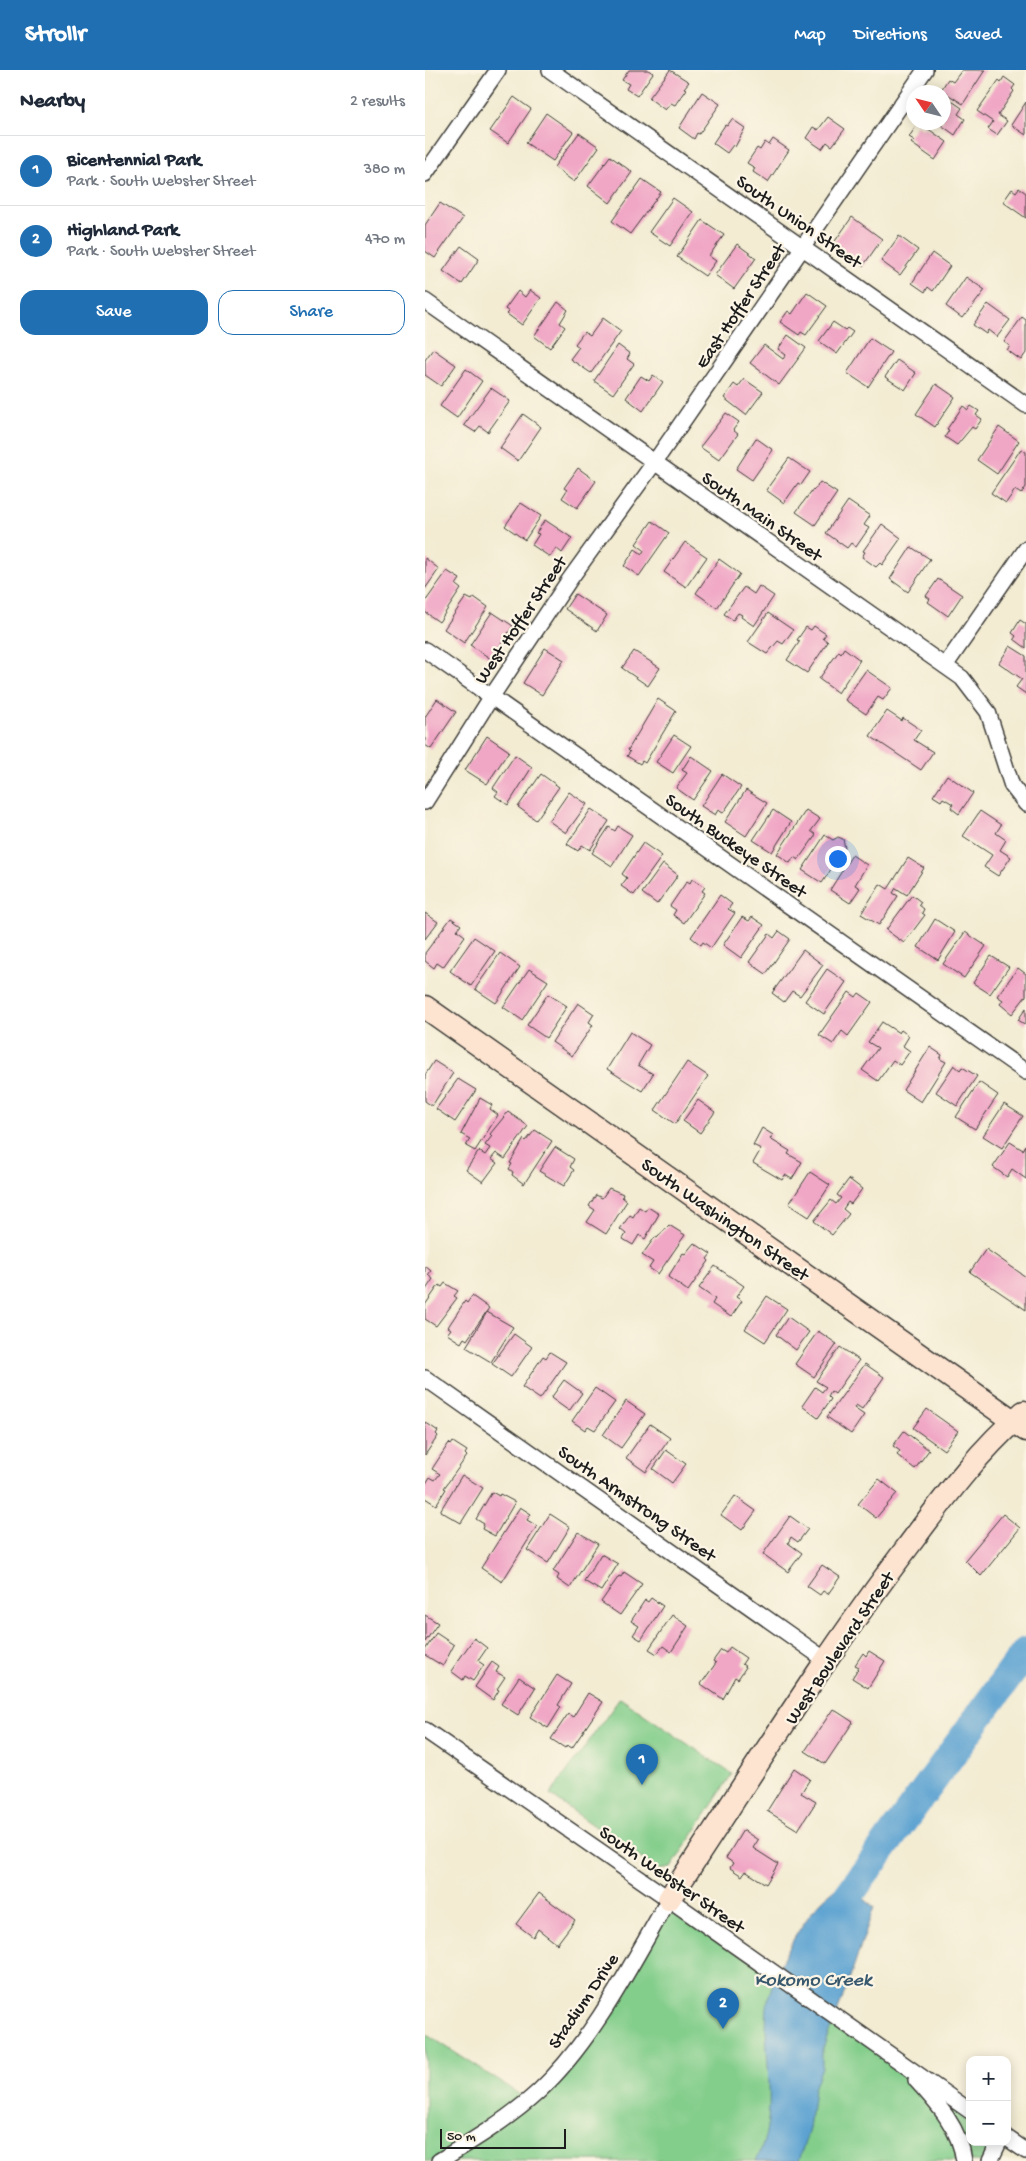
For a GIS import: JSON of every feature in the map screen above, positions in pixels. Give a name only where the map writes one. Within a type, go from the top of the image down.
[{"type":"main road","name":"South Washington Street","points":[[425,1007],[1022,1421]]},
{"type":"main road","name":"West Boulevard Street","points":[[669,1899],[863,1606],[931,1516],[990,1444],[1022,1421]]},
{"type":"street","points":[[425,174],[497,70]]},
{"type":"street","name":"South Union Street","points":[[550,70],[803,246],[1026,405]]},
{"type":"street","name":"East Hoffer Street","points":[[654,463],[925,70]]},
{"type":"street","name":"South Main Street","points":[[425,301],[962,678],[988,712],[1012,786],[1026,804]]},
{"type":"street","name":"West Hoffer Street","points":[[425,802],[492,696],[570,579],[654,463]]},
{"type":"street","points":[[945,666],[1026,549]]},
{"type":"street","name":"South Buckeye Street","points":[[425,650],[1026,1072]]},
{"type":"street","name":"South Armstrong Street","points":[[425,1378],[827,1661]]},
{"type":"street","name":"South Webster Street","points":[[425,1730],[844,2021],[966,2108]]},
{"type":"street","name":"Stadium Drive","points":[[439,2161],[471,2142],[539,2091],[579,2046],[626,1974],[669,1899]]},
{"type":"street","name":"South Webster Street","points":[[897,2059],[951,2124],[963,2151],[964,2161]]},
{"type":"street","points":[[1011,2141],[1026,2151]]},
{"type":"street","points":[[991,2160],[997,2146]]},
{"type":"green space","points":[[620,1698],[732,1774],[671,1868],[658,1870],[550,1795]]},
{"type":"green space","points":[[669,1899],[966,2108],[966,2146],[997,2146],[990,2161],[425,2161],[425,2033],[528,2100],[579,2046]]},
{"type":"water","name":"Kokomo Creek","points":[[845,1883],[874,1907],[822,2051],[822,2067],[814,2089],[809,2129],[799,2161],[756,2161],[768,2124],[769,2085],[766,2025],[768,1998],[771,1988],[798,1932],[818,1904]]},
{"type":"building","points":[[629,70],[648,70],[653,73],[637,96],[626,89],[629,84],[622,80]]},
{"type":"building","points":[[670,70],[689,82],[675,105],[671,103],[665,110],[649,98]]},
{"type":"building","points":[[962,70],[985,70],[963,104],[951,96],[951,85],[944,85],[948,79],[953,82]]},
{"type":"building","points":[[1004,77],[1015,85],[1012,89],[1014,91],[998,115],[1007,121],[997,135],[988,129],[993,122],[977,111],[999,80],[1001,82]]},
{"type":"building","points":[[702,92],[720,104],[694,139],[679,128]]},
{"type":"building","points":[[514,97],[531,109],[508,143],[490,131]]},
{"type":"building","points":[[951,100],[962,108],[958,114],[965,119],[955,135],[948,130],[951,130]]},
{"type":"building","points":[[1026,102],[1026,135],[1011,125]]},
{"type":"building","points":[[546,113],[573,132],[553,161],[526,143]]},
{"type":"building","points":[[828,117],[845,129],[832,146],[827,142],[822,149],[806,138],[813,127],[818,130]]},
{"type":"building","points":[[732,119],[745,128],[735,147],[733,145],[727,153],[713,143],[725,125],[727,126]]},
{"type":"building","points":[[914,130],[930,130],[947,142],[935,160],[911,143],[914,140],[909,137]]},
{"type":"building","points":[[579,133],[599,147],[574,182],[554,167]]},
{"type":"building","points":[[773,139],[789,150],[768,182],[753,172],[755,168],[747,163],[757,148],[760,150],[765,142],[769,145]]},
{"type":"building","points":[[610,156],[632,172],[610,203],[588,186]]},
{"type":"building","points":[[642,179],[661,192],[630,234],[612,221]]},
{"type":"building","points":[[1019,188],[1026,193],[1026,218],[1003,202],[1012,189],[1016,192]]},
{"type":"building","points":[[673,198],[693,212],[670,246],[649,232]]},
{"type":"building","points":[[440,203],[463,218],[435,258],[425,251],[425,225]]},
{"type":"building","points":[[852,217],[882,239],[863,266],[833,244]]},
{"type":"building","points":[[702,220],[724,235],[709,256],[716,261],[705,276],[677,257]]},
{"type":"building","points":[[899,236],[918,250],[900,275],[881,261]]},
{"type":"building","points":[[737,244],[756,258],[734,289],[715,275]]},
{"type":"building","points":[[461,246],[479,259],[462,284],[443,271]]},
{"type":"building","points":[[932,253],[950,266],[933,291],[928,287],[925,292],[912,283]]},
{"type":"building","points":[[966,277],[985,290],[962,318],[946,306]]},
{"type":"building","points":[[530,290],[541,298],[522,325],[507,314],[509,312],[505,309],[518,291],[525,297]]},
{"type":"building","points":[[807,292],[827,306],[806,335],[801,332],[799,335],[780,322],[788,311],[792,314]]},
{"type":"building","points":[[558,302],[568,310],[560,323],[565,327],[550,348],[534,336]]},
{"type":"building","points":[[988,304],[1010,320],[997,337],[988,330],[986,334],[973,325]]},
{"type":"building","points":[[1022,317],[1026,320],[1026,353],[1021,360],[1007,350],[1010,346],[1004,342]]},
{"type":"building","points":[[603,318],[621,331],[591,373],[570,359],[579,347],[575,344],[584,332],[590,336]]},
{"type":"building","points":[[833,322],[845,330],[847,328],[853,332],[837,354],[819,341]]},
{"type":"building","points":[[788,335],[806,348],[779,385],[750,363],[764,345],[783,359],[786,355],[778,349]]},
{"type":"building","points":[[870,338],[891,352],[868,387],[847,373]]},
{"type":"building","points":[[618,345],[630,354],[627,359],[634,364],[613,394],[594,381]]},
{"type":"building","points":[[433,349],[456,365],[441,386],[425,375],[425,360]]},
{"type":"building","points":[[897,360],[916,373],[905,390],[885,377]]},
{"type":"building","points":[[466,369],[482,381],[457,418],[440,406]]},
{"type":"building","points":[[653,375],[663,382],[643,411],[626,398],[641,376],[649,381]]},
{"type":"building","points":[[744,379],[763,392],[746,415],[724,398],[734,384],[738,387]]},
{"type":"building","points":[[936,384],[955,397],[935,427],[916,414]]},
{"type":"building","points":[[491,388],[510,401],[488,432],[480,426],[475,432],[464,425]]},
{"type":"building","points":[[963,406],[968,410],[971,406],[979,411],[976,415],[982,419],[975,429],[972,427],[957,445],[945,437],[949,430],[947,429]]},
{"type":"building","points":[[726,413],[739,422],[733,430],[738,434],[719,460],[700,447]]},
{"type":"building","points":[[523,414],[541,427],[518,461],[500,448]]},
{"type":"building","points":[[999,427],[1019,441],[997,474],[977,460]]},
{"type":"building","points":[[756,438],[773,450],[752,480],[736,469]]},
{"type":"building","points":[[1021,449],[1026,452],[1026,487],[1021,494],[1015,490],[1006,503],[991,493]]},
{"type":"building","points":[[789,458],[810,472],[801,485],[798,483],[784,503],[766,490]]},
{"type":"building","points":[[578,468],[596,481],[577,508],[562,498],[567,490],[564,488]]},
{"type":"building","points":[[820,482],[837,493],[815,525],[796,512]]},
{"type":"building","points":[[848,501],[870,516],[864,525],[869,528],[856,547],[851,543],[847,548],[826,533]]},
{"type":"building","points":[[521,503],[541,516],[525,540],[505,526]]},
{"type":"building","points":[[545,520],[572,538],[562,553],[556,548],[550,557],[532,545],[539,534],[536,533]]},
{"type":"building","points":[[652,521],[669,533],[639,576],[624,566],[635,549],[642,554],[644,550],[636,544]]},
{"type":"building","points":[[882,524],[901,538],[882,565],[880,563],[876,567],[862,557],[865,552],[863,551]]},
{"type":"building","points":[[685,542],[707,557],[686,587],[664,572]]},
{"type":"building","points":[[911,547],[930,559],[908,592],[890,579]]},
{"type":"building","points":[[425,558],[439,569],[425,589]]},
{"type":"building","points":[[719,559],[740,574],[717,608],[696,593]]},
{"type":"building","points":[[447,571],[460,579],[456,585],[461,589],[439,622],[425,612],[425,602]]},
{"type":"building","points":[[938,579],[962,595],[948,616],[928,602],[930,599],[926,596]]},
{"type":"building","points":[[759,586],[774,596],[754,626],[738,613],[733,620],[724,614],[744,587],[754,594]]},
{"type":"building","points":[[575,594],[607,615],[597,631],[565,609]]},
{"type":"building","points":[[466,597],[472,600],[474,597],[488,607],[464,643],[444,629]]},
{"type":"building","points":[[492,612],[513,626],[491,659],[470,645]]},
{"type":"building","points":[[768,613],[793,630],[783,644],[778,641],[767,654],[748,642]]},
{"type":"building","points":[[1020,620],[1026,624],[1026,648],[1014,639],[1016,636],[1012,633]]},
{"type":"building","points":[[814,626],[826,634],[823,638],[828,642],[807,673],[787,660],[800,641],[797,640],[806,627],[811,630]]},
{"type":"building","points":[[1010,646],[1026,656],[1026,694],[1016,687],[1022,679],[999,663]]},
{"type":"building","points":[[545,648],[564,660],[542,695],[523,683]]},
{"type":"building","points":[[844,648],[860,660],[838,693],[819,679],[839,651],[841,653]]},
{"type":"building","points":[[634,651],[660,668],[648,686],[622,668]]},
{"type":"building","points":[[866,670],[892,688],[883,700],[878,697],[866,714],[845,700]]},
{"type":"building","points":[[437,699],[456,712],[431,749],[425,745],[425,717]]},
{"type":"building","points":[[658,699],[676,711],[645,763],[642,761],[640,764],[627,756],[630,752],[628,750]]},
{"type":"building","points":[[887,711],[902,721],[903,718],[921,730],[914,740],[933,752],[921,770],[870,736]]},
{"type":"building","points":[[674,735],[691,746],[673,773],[656,762]]},
{"type":"building","points":[[487,736],[509,751],[487,784],[465,770]]},
{"type":"building","points":[[515,755],[532,767],[508,805],[495,796],[498,792],[493,788]]},
{"type":"building","points":[[691,756],[713,771],[693,800],[676,788],[687,773],[682,770]]},
{"type":"building","points":[[541,774],[559,787],[536,820],[518,807]]},
{"type":"building","points":[[722,774],[741,787],[723,813],[718,810],[715,815],[701,806]]},
{"type":"building","points":[[947,775],[973,793],[959,814],[951,808],[953,804],[943,798],[941,801],[933,796]]},
{"type":"building","points":[[746,790],[767,803],[746,836],[725,822]]},
{"type":"building","points":[[569,792],[587,804],[566,833],[549,821]]},
{"type":"building","points":[[591,809],[609,821],[590,850],[582,845],[578,851],[567,844]]},
{"type":"building","points":[[773,810],[791,822],[772,852],[753,840]]},
{"type":"building","points":[[806,810],[820,819],[811,831],[816,835],[798,860],[794,857],[790,863],[777,854]]},
{"type":"building","points":[[980,811],[1001,825],[996,833],[1006,840],[1000,850],[1011,857],[998,876],[984,867],[992,855],[963,836]]},
{"type":"building","points":[[618,826],[632,835],[612,866],[592,853],[609,827],[615,831]]},
{"type":"building","points":[[825,835],[833,840],[838,837],[843,839],[845,848],[822,883],[802,870]]},
{"type":"building","points":[[643,843],[662,856],[634,895],[621,886],[627,878],[622,874]]},
{"type":"building","points":[[852,855],[867,865],[855,885],[860,888],[850,903],[830,890]]},
{"type":"building","points":[[908,858],[924,868],[907,895],[896,888],[893,893],[898,896],[879,925],[861,914],[880,884],[888,889]]},
{"type":"building","points":[[663,864],[678,875],[657,904],[642,893]]},
{"type":"building","points":[[692,879],[705,887],[702,891],[705,893],[684,923],[673,915],[676,910],[670,906],[687,881],[690,883]]},
{"type":"building","points":[[720,895],[732,904],[728,909],[735,913],[711,948],[703,942],[701,945],[691,937]]},
{"type":"building","points":[[912,895],[921,902],[919,905],[924,909],[922,913],[925,915],[904,943],[886,930]]},
{"type":"building","points":[[425,913],[438,922],[425,939]]},
{"type":"building","points":[[742,917],[749,921],[752,917],[764,925],[741,958],[723,945]]},
{"type":"building","points":[[451,918],[461,925],[457,930],[465,936],[443,967],[437,963],[434,968],[425,961],[425,953]]},
{"type":"building","points":[[935,919],[955,932],[938,960],[918,947]]},
{"type":"building","points":[[779,931],[790,939],[766,974],[749,962],[769,934],[774,938]]},
{"type":"building","points":[[965,932],[986,946],[964,978],[943,964]]},
{"type":"building","points":[[474,937],[495,951],[471,986],[450,971]]},
{"type":"building","points":[[803,950],[823,965],[800,996],[792,991],[784,1002],[772,993]]},
{"type":"building","points":[[500,953],[520,967],[496,1003],[475,989]]},
{"type":"building","points":[[991,956],[1009,967],[990,994],[973,983]]},
{"type":"building","points":[[1018,968],[1026,974],[1026,996],[1012,1014],[1000,1004],[1003,1000],[997,996]]},
{"type":"building","points":[[529,969],[548,981],[522,1020],[503,1007]]},
{"type":"building","points":[[827,969],[846,982],[824,1014],[805,1001]]},
{"type":"building","points":[[849,992],[856,997],[859,993],[872,1002],[848,1036],[842,1031],[833,1044],[819,1035]]},
{"type":"building","points":[[548,994],[567,1006],[546,1038],[527,1025]]},
{"type":"building","points":[[578,1003],[594,1014],[589,1022],[593,1025],[572,1056],[552,1042]]},
{"type":"building","points":[[1026,1008],[1026,1025],[1018,1020]]},
{"type":"building","points":[[882,1022],[899,1033],[901,1030],[909,1036],[903,1046],[910,1051],[900,1065],[893,1060],[878,1081],[862,1070],[878,1048],[868,1042]]},
{"type":"building","points":[[630,1032],[650,1045],[638,1065],[653,1074],[642,1091],[607,1069]]},
{"type":"building","points":[[930,1047],[942,1055],[940,1059],[946,1062],[921,1102],[903,1090]]},
{"type":"building","points":[[434,1061],[453,1073],[432,1106],[425,1101],[425,1075]]},
{"type":"building","points":[[687,1062],[708,1076],[675,1124],[655,1110]]},
{"type":"building","points":[[954,1065],[960,1070],[962,1067],[977,1076],[957,1106],[936,1092]]},
{"type":"building","points":[[458,1079],[476,1090],[455,1122],[436,1109]]},
{"type":"building","points":[[979,1082],[998,1095],[975,1129],[956,1117]]},
{"type":"building","points":[[480,1098],[492,1105],[490,1109],[498,1115],[475,1151],[466,1146],[470,1139],[461,1134]]},
{"type":"building","points":[[698,1100],[715,1112],[700,1133],[683,1121]]},
{"type":"building","points":[[1004,1104],[1023,1116],[1002,1148],[983,1136]]},
{"type":"building","points":[[508,1112],[528,1126],[505,1159],[496,1153],[491,1159],[497,1163],[483,1182],[466,1170],[479,1151],[485,1155],[490,1148],[485,1145],[492,1136],[490,1134]]},
{"type":"building","points":[[762,1128],[773,1135],[770,1139],[790,1151],[788,1154],[802,1162],[792,1179],[785,1175],[782,1180],[753,1163],[761,1149],[753,1145]]},
{"type":"building","points":[[535,1130],[552,1141],[524,1184],[512,1175],[513,1172],[509,1169],[512,1164],[510,1163],[524,1139],[526,1141]]},
{"type":"building","points":[[1010,1142],[1023,1150],[1026,1145],[1026,1179],[1012,1169],[1007,1177],[993,1167]]},
{"type":"building","points":[[555,1147],[574,1159],[570,1167],[574,1170],[564,1186],[539,1171]]},
{"type":"building","points":[[810,1172],[830,1185],[809,1217],[789,1204]]},
{"type":"building","points":[[849,1179],[862,1189],[851,1204],[848,1202],[843,1209],[849,1214],[832,1235],[814,1221],[831,1200],[836,1204],[841,1198],[837,1195]]},
{"type":"building","points":[[609,1188],[623,1194],[622,1197],[627,1201],[606,1234],[587,1222],[595,1210],[589,1206],[596,1195],[602,1198]]},
{"type":"building","points":[[639,1207],[645,1211],[648,1207],[659,1214],[645,1239],[639,1235],[633,1245],[623,1239],[626,1234],[620,1229],[630,1215],[633,1217]]},
{"type":"building","points":[[669,1225],[685,1235],[658,1274],[649,1268],[653,1262],[642,1255],[655,1237],[657,1238]]},
{"type":"building","points":[[694,1243],[711,1254],[707,1259],[709,1261],[688,1291],[668,1277],[683,1253],[685,1254]]},
{"type":"building","points":[[986,1249],[1026,1277],[1026,1310],[970,1272]]},
{"type":"building","points":[[425,1266],[431,1271],[428,1275],[433,1279],[425,1291]]},
{"type":"building","points":[[715,1266],[744,1286],[736,1297],[742,1301],[731,1317],[712,1304],[715,1299],[699,1288]]},
{"type":"building","points":[[445,1283],[458,1291],[454,1296],[457,1298],[436,1326],[425,1319],[425,1305],[439,1285],[442,1287]]},
{"type":"building","points":[[472,1296],[489,1308],[467,1340],[464,1338],[461,1343],[447,1334],[451,1329],[448,1327],[465,1301],[467,1303]]},
{"type":"building","points":[[767,1296],[787,1309],[765,1342],[745,1329]]},
{"type":"building","points":[[487,1312],[513,1327],[491,1362],[466,1347]]},
{"type":"building","points":[[788,1317],[809,1332],[796,1350],[776,1335]]},
{"type":"building","points":[[818,1331],[837,1344],[814,1377],[795,1364]]},
{"type":"building","points":[[514,1334],[532,1347],[511,1377],[492,1364]]},
{"type":"building","points":[[840,1347],[859,1360],[835,1394],[831,1391],[828,1396],[831,1399],[818,1418],[802,1406],[815,1387],[822,1392],[826,1387],[816,1381]]},
{"type":"building","points":[[550,1352],[566,1362],[540,1399],[522,1387],[543,1356],[546,1358]]},
{"type":"building","points":[[865,1364],[884,1377],[862,1409],[856,1405],[854,1408],[864,1415],[851,1434],[827,1417]]},
{"type":"building","points":[[564,1380],[582,1393],[569,1411],[551,1398]]},
{"type":"building","points":[[595,1388],[615,1402],[595,1430],[588,1426],[585,1430],[572,1421]]},
{"type":"building","points":[[626,1401],[645,1414],[621,1448],[603,1435]]},
{"type":"building","points":[[927,1409],[958,1431],[944,1450],[913,1428]]},
{"type":"building","points":[[425,1422],[438,1431],[436,1434],[438,1436],[425,1455]]},
{"type":"building","points":[[650,1424],[670,1438],[646,1472],[626,1458]]},
{"type":"building","points":[[904,1431],[929,1450],[915,1469],[897,1455],[900,1451],[893,1446]]},
{"type":"building","points":[[453,1442],[467,1451],[465,1454],[467,1456],[444,1488],[446,1489],[436,1505],[425,1498],[425,1485],[430,1477],[435,1480],[440,1474],[432,1469],[449,1443],[451,1445]]},
{"type":"building","points":[[666,1450],[686,1464],[672,1483],[653,1469]]},
{"type":"building","points":[[462,1475],[483,1488],[461,1523],[440,1511]]},
{"type":"building","points":[[879,1479],[897,1493],[876,1518],[858,1504]]},
{"type":"building","points":[[492,1492],[515,1502],[495,1536],[482,1529],[484,1524],[476,1519]]},
{"type":"building","points":[[735,1496],[756,1511],[742,1530],[721,1515]]},
{"type":"building","points":[[520,1507],[531,1514],[527,1520],[537,1526],[502,1582],[481,1568]]},
{"type":"building","points":[[550,1514],[570,1527],[548,1563],[527,1550]]},
{"type":"building","points":[[1003,1514],[1020,1528],[981,1576],[965,1560]]},
{"type":"building","points":[[790,1516],[808,1529],[798,1542],[791,1537],[788,1543],[802,1553],[788,1572],[763,1554]]},
{"type":"building","points":[[578,1532],[598,1544],[570,1588],[557,1579],[559,1575],[553,1571]]},
{"type":"building","points":[[601,1554],[618,1564],[601,1591],[584,1581]]},
{"type":"building","points":[[822,1565],[840,1577],[828,1594],[823,1591],[820,1595],[807,1586]]},
{"type":"building","points":[[624,1572],[642,1584],[620,1615],[601,1602],[619,1576],[621,1577]]},
{"type":"building","points":[[651,1598],[663,1606],[641,1640],[633,1635],[639,1626],[631,1621],[645,1600],[648,1602]]},
{"type":"building","points":[[425,1615],[438,1623],[425,1642]]},
{"type":"building","points":[[672,1615],[688,1626],[671,1652],[663,1646],[657,1654],[649,1649]]},
{"type":"building","points":[[436,1633],[454,1645],[443,1666],[425,1655],[425,1650]]},
{"type":"building","points":[[474,1638],[487,1648],[478,1661],[484,1665],[473,1681],[465,1676],[463,1680],[451,1671]]},
{"type":"building","points":[[730,1647],[746,1658],[742,1664],[746,1667],[738,1679],[735,1677],[723,1699],[701,1684],[716,1663],[713,1661],[721,1650],[726,1653]]},
{"type":"building","points":[[869,1651],[885,1661],[868,1688],[852,1678],[859,1667],[855,1665],[863,1653],[866,1656]]},
{"type":"building","points":[[492,1662],[499,1667],[496,1672],[505,1677],[497,1689],[499,1690],[493,1700],[475,1687]]},
{"type":"building","points":[[557,1675],[571,1684],[558,1705],[561,1707],[548,1728],[530,1717]]},
{"type":"building","points":[[519,1677],[535,1688],[518,1715],[501,1704]]},
{"type":"building","points":[[588,1693],[603,1702],[572,1748],[567,1745],[565,1748],[551,1739],[568,1714],[573,1717]]},
{"type":"building","points":[[833,1709],[853,1722],[825,1764],[805,1751]]},
{"type":"building","points":[[794,1768],[810,1779],[801,1793],[816,1802],[798,1830],[767,1811]]},
{"type":"building","points":[[743,1830],[758,1840],[753,1848],[778,1864],[766,1884],[745,1871],[742,1876],[730,1868],[733,1863],[726,1858]]},
{"type":"building","points":[[539,1893],[575,1920],[557,1944],[538,1929],[533,1937],[516,1924]]},
{"type":"waterway","name":"Kokomo Creek","points":[[840,1928],[848,1896],[1026,1652]]},
{"type":"place","name":"Bicentennial Park","points":[[642,1785]]},
{"type":"place","name":"Highland Park","points":[[723,2029]]}]
